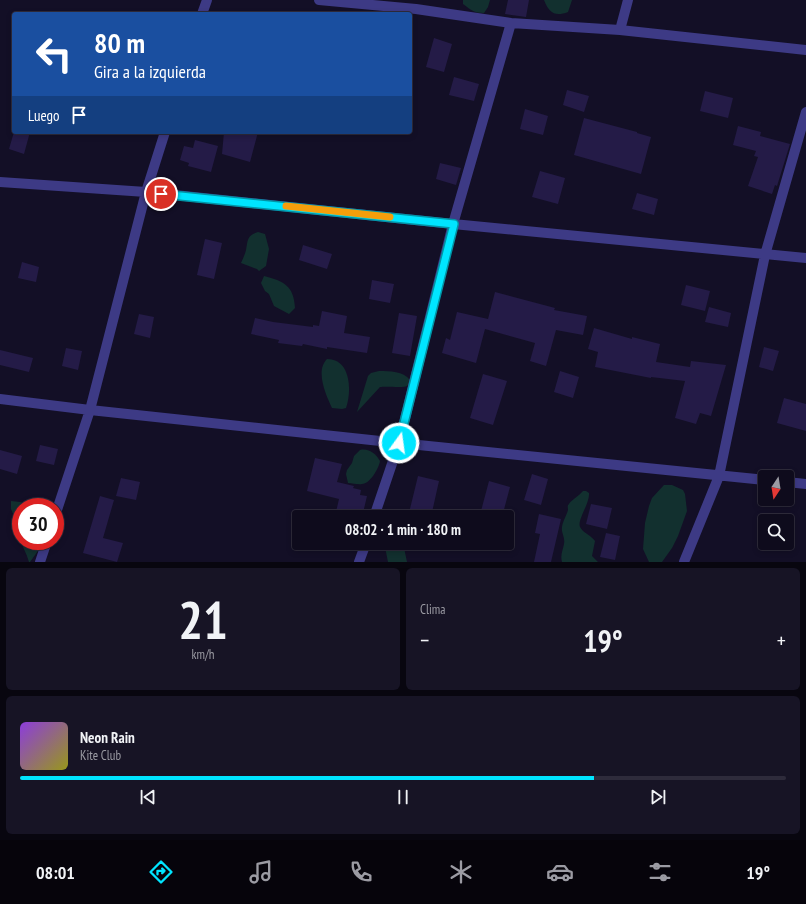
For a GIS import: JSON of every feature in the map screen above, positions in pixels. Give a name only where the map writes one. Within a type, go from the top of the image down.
[{"type":"street","points":[[203,12],[207,0]]},
{"type":"street","points":[[319,0],[418,5],[511,23],[620,30],[806,50]]},
{"type":"street","points":[[620,30],[628,0]]},
{"type":"street","points":[[376,510],[399,443],[454,224],[511,23]]},
{"type":"street","points":[[684,562],[719,476],[765,255],[806,112]]},
{"type":"street","points":[[61,498],[90,410],[146,192],[164,134]]},
{"type":"street","points":[[0,182],[146,192],[806,258]]},
{"type":"street","points":[[0,399],[399,443],[758,479]]},
{"type":"street","points":[[794,483],[806,484]]},
{"type":"street","points":[[40,562],[44,550]]},
{"type":"street","points":[[359,562],[363,550]]},
{"type":"green space","points":[[463,0],[490,0],[484,13],[475,12],[463,4]]},
{"type":"green space","points":[[544,0],[572,0],[568,12],[556,14],[550,11]]},
{"type":"green space","points":[[258,232],[265,234],[269,249],[266,266],[259,271],[241,263],[246,252],[249,238]]},
{"type":"green space","points":[[264,276],[277,280],[287,286],[293,294],[295,308],[289,314],[274,306],[269,294],[265,291],[261,283]]},
{"type":"green space","points":[[327,359],[335,360],[341,364],[348,377],[349,393],[346,408],[332,408],[327,397],[323,383],[322,370]]},
{"type":"green space","points":[[379,371],[392,371],[400,373],[410,380],[409,384],[405,387],[380,387],[357,412],[368,376],[371,373]]},
{"type":"green space","points":[[360,450],[372,452],[380,461],[379,464],[374,475],[365,483],[348,483],[346,474],[347,470],[352,463],[354,456]]},
{"type":"green space","points":[[664,485],[672,485],[683,490],[685,494],[687,511],[678,536],[662,562],[649,562],[643,549],[645,523],[652,498]]},
{"type":"green space","points":[[583,491],[589,493],[589,497],[580,520],[580,527],[595,541],[592,556],[598,562],[562,562],[561,555],[564,541],[562,528],[568,506],[571,501]]},
{"type":"green space","points":[[24,550],[39,550],[30,562]]},
{"type":"green space","points":[[386,550],[404,550],[407,562],[388,562]]},
{"type":"building","points":[[508,0],[529,0],[526,17],[505,14]]},
{"type":"building","points":[[434,38],[452,44],[444,72],[426,67]]},
{"type":"building","points":[[454,77],[479,84],[474,101],[449,95]]},
{"type":"building","points":[[567,90],[589,96],[584,112],[563,105]]},
{"type":"building","points":[[705,91],[733,98],[728,118],[700,111]]},
{"type":"building","points":[[525,109],[548,116],[543,135],[520,129]]},
{"type":"building","points":[[584,118],[651,137],[641,174],[574,155]]},
{"type":"building","points":[[738,126],[761,132],[760,136],[790,144],[777,186],[775,185],[772,194],[748,186],[758,157],[754,156],[756,151],[733,145]]},
{"type":"building","points":[[13,134],[29,134],[24,154],[9,149]]},
{"type":"building","points":[[224,134],[257,134],[250,162],[222,154]]},
{"type":"building","points":[[195,140],[218,146],[211,172],[188,166],[189,163],[180,160],[184,146],[193,148]]},
{"type":"building","points":[[440,163],[461,168],[456,185],[436,179]]},
{"type":"building","points":[[540,171],[565,178],[558,204],[532,197]]},
{"type":"building","points":[[637,193],[658,199],[654,215],[632,209]]},
{"type":"building","points":[[205,239],[222,243],[214,279],[197,275]]},
{"type":"building","points":[[303,245],[332,254],[327,269],[299,260]]},
{"type":"building","points":[[22,262],[39,267],[36,282],[18,278]]},
{"type":"building","points":[[372,280],[394,284],[390,303],[369,299]]},
{"type":"building","points":[[686,285],[710,291],[705,311],[681,305]]},
{"type":"building","points":[[495,292],[555,308],[554,310],[587,316],[583,335],[556,330],[546,366],[530,361],[535,343],[485,329],[476,363],[442,353],[446,338],[450,340],[457,312],[488,319]]},
{"type":"building","points":[[709,307],[731,313],[728,327],[705,322]]},
{"type":"building","points":[[322,311],[347,316],[344,333],[370,337],[367,353],[327,347],[327,349],[303,344],[302,346],[278,343],[279,340],[251,334],[255,318],[313,327],[313,325],[319,326]]},
{"type":"building","points":[[399,313],[417,316],[410,356],[392,353]]},
{"type":"building","points":[[139,314],[154,317],[150,338],[134,334]]},
{"type":"building","points":[[594,328],[632,339],[632,337],[660,344],[656,362],[690,367],[691,361],[726,365],[711,416],[700,413],[696,424],[675,418],[685,381],[651,378],[595,367],[598,352],[588,349]]},
{"type":"building","points":[[764,347],[779,351],[773,371],[759,367]]},
{"type":"building","points":[[66,348],[82,351],[78,370],[62,366]]},
{"type":"building","points":[[0,350],[33,358],[29,372],[0,365]]},
{"type":"building","points":[[560,371],[579,377],[573,398],[554,392]]},
{"type":"building","points":[[483,374],[507,381],[493,425],[470,418]]},
{"type":"building","points":[[784,398],[806,404],[806,431],[777,423]]},
{"type":"building","points":[[40,445],[58,449],[54,465],[36,461]]},
{"type":"building","points":[[0,450],[22,456],[17,474],[0,469]]},
{"type":"building","points":[[315,458],[342,464],[337,482],[354,486],[353,488],[361,490],[360,495],[367,496],[364,510],[336,510],[339,499],[307,491]]},
{"type":"building","points":[[532,474],[548,479],[541,505],[524,500]]},
{"type":"building","points":[[418,476],[439,481],[433,510],[410,510]]},
{"type":"building","points":[[121,478],[140,482],[136,500],[116,496]]},
{"type":"building","points":[[489,481],[510,487],[504,510],[481,510]]},
{"type":"building","points":[[100,496],[114,500],[103,538],[123,543],[117,562],[83,553]]},
{"type":"building","points":[[591,504],[612,508],[607,529],[586,524]]},
{"type":"building","points":[[539,514],[561,519],[551,562],[534,562],[540,534],[535,533]]},
{"type":"building","points":[[606,533],[620,536],[615,560],[600,557]]},
{"type":"slow traffic","points":[[286,206],[390,217]]},
{"type":"route","points":[[161,194],[454,224],[399,443]]}]
